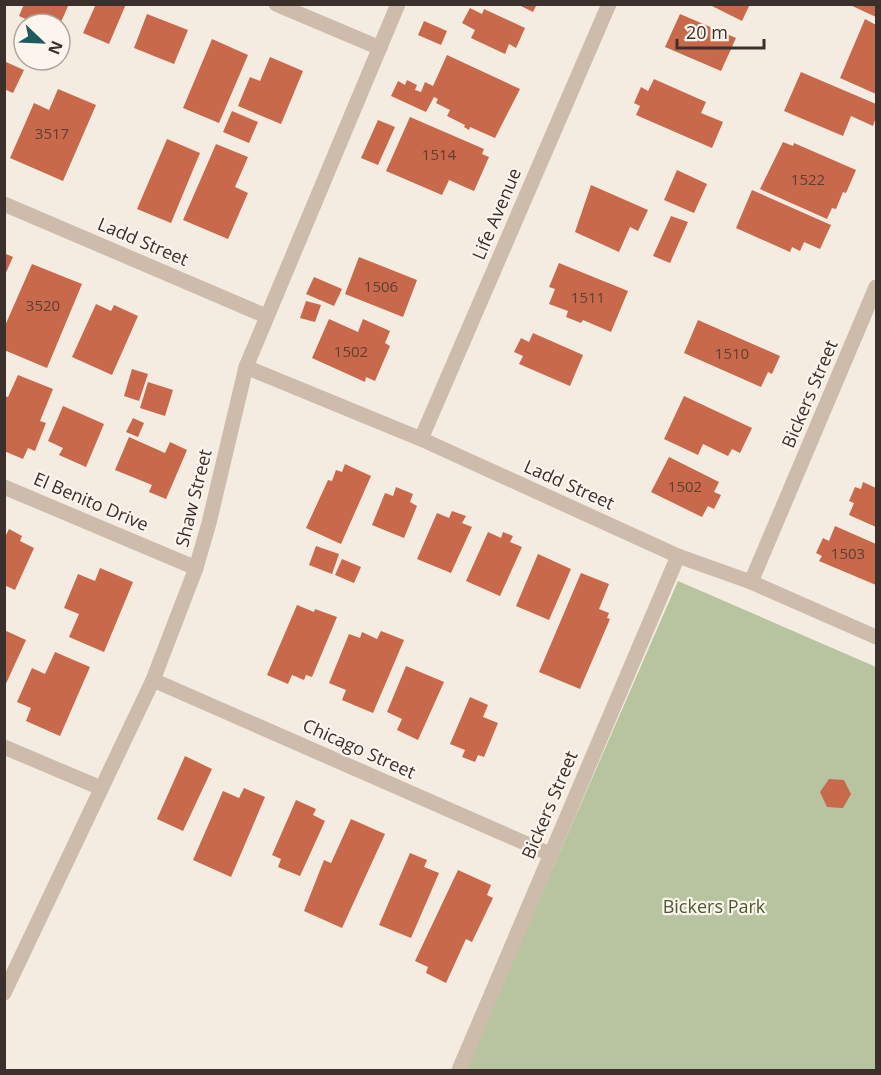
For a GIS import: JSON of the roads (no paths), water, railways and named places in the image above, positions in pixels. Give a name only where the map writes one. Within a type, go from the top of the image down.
[{"type":"street","points":[[276,4],[380,48]]},
{"type":"street","name":"Shaw Street","points":[[4,993],[153,680],[196,568],[246,367],[398,4]]},
{"type":"street","name":"Life Avenue","points":[[421,439],[609,4]]},
{"type":"street","name":"Ladd Street","points":[[4,204],[266,316]]},
{"type":"street","name":"Bickers Street","points":[[750,582],[876,287]]},
{"type":"street","name":"Ladd Street","points":[[246,367],[421,439],[678,556],[750,582],[876,637]]},
{"type":"street","name":"El Benito Drive","points":[[4,487],[196,568]]},
{"type":"street","name":"Bickers Street","points":[[459,1071],[678,556]]},
{"type":"street","name":"Chicago Street","points":[[153,680],[550,854]]},
{"type":"street","points":[[4,747],[101,788]]},
{"type":"park label","name":"Bickers Park","points":[[714,907]]}]
